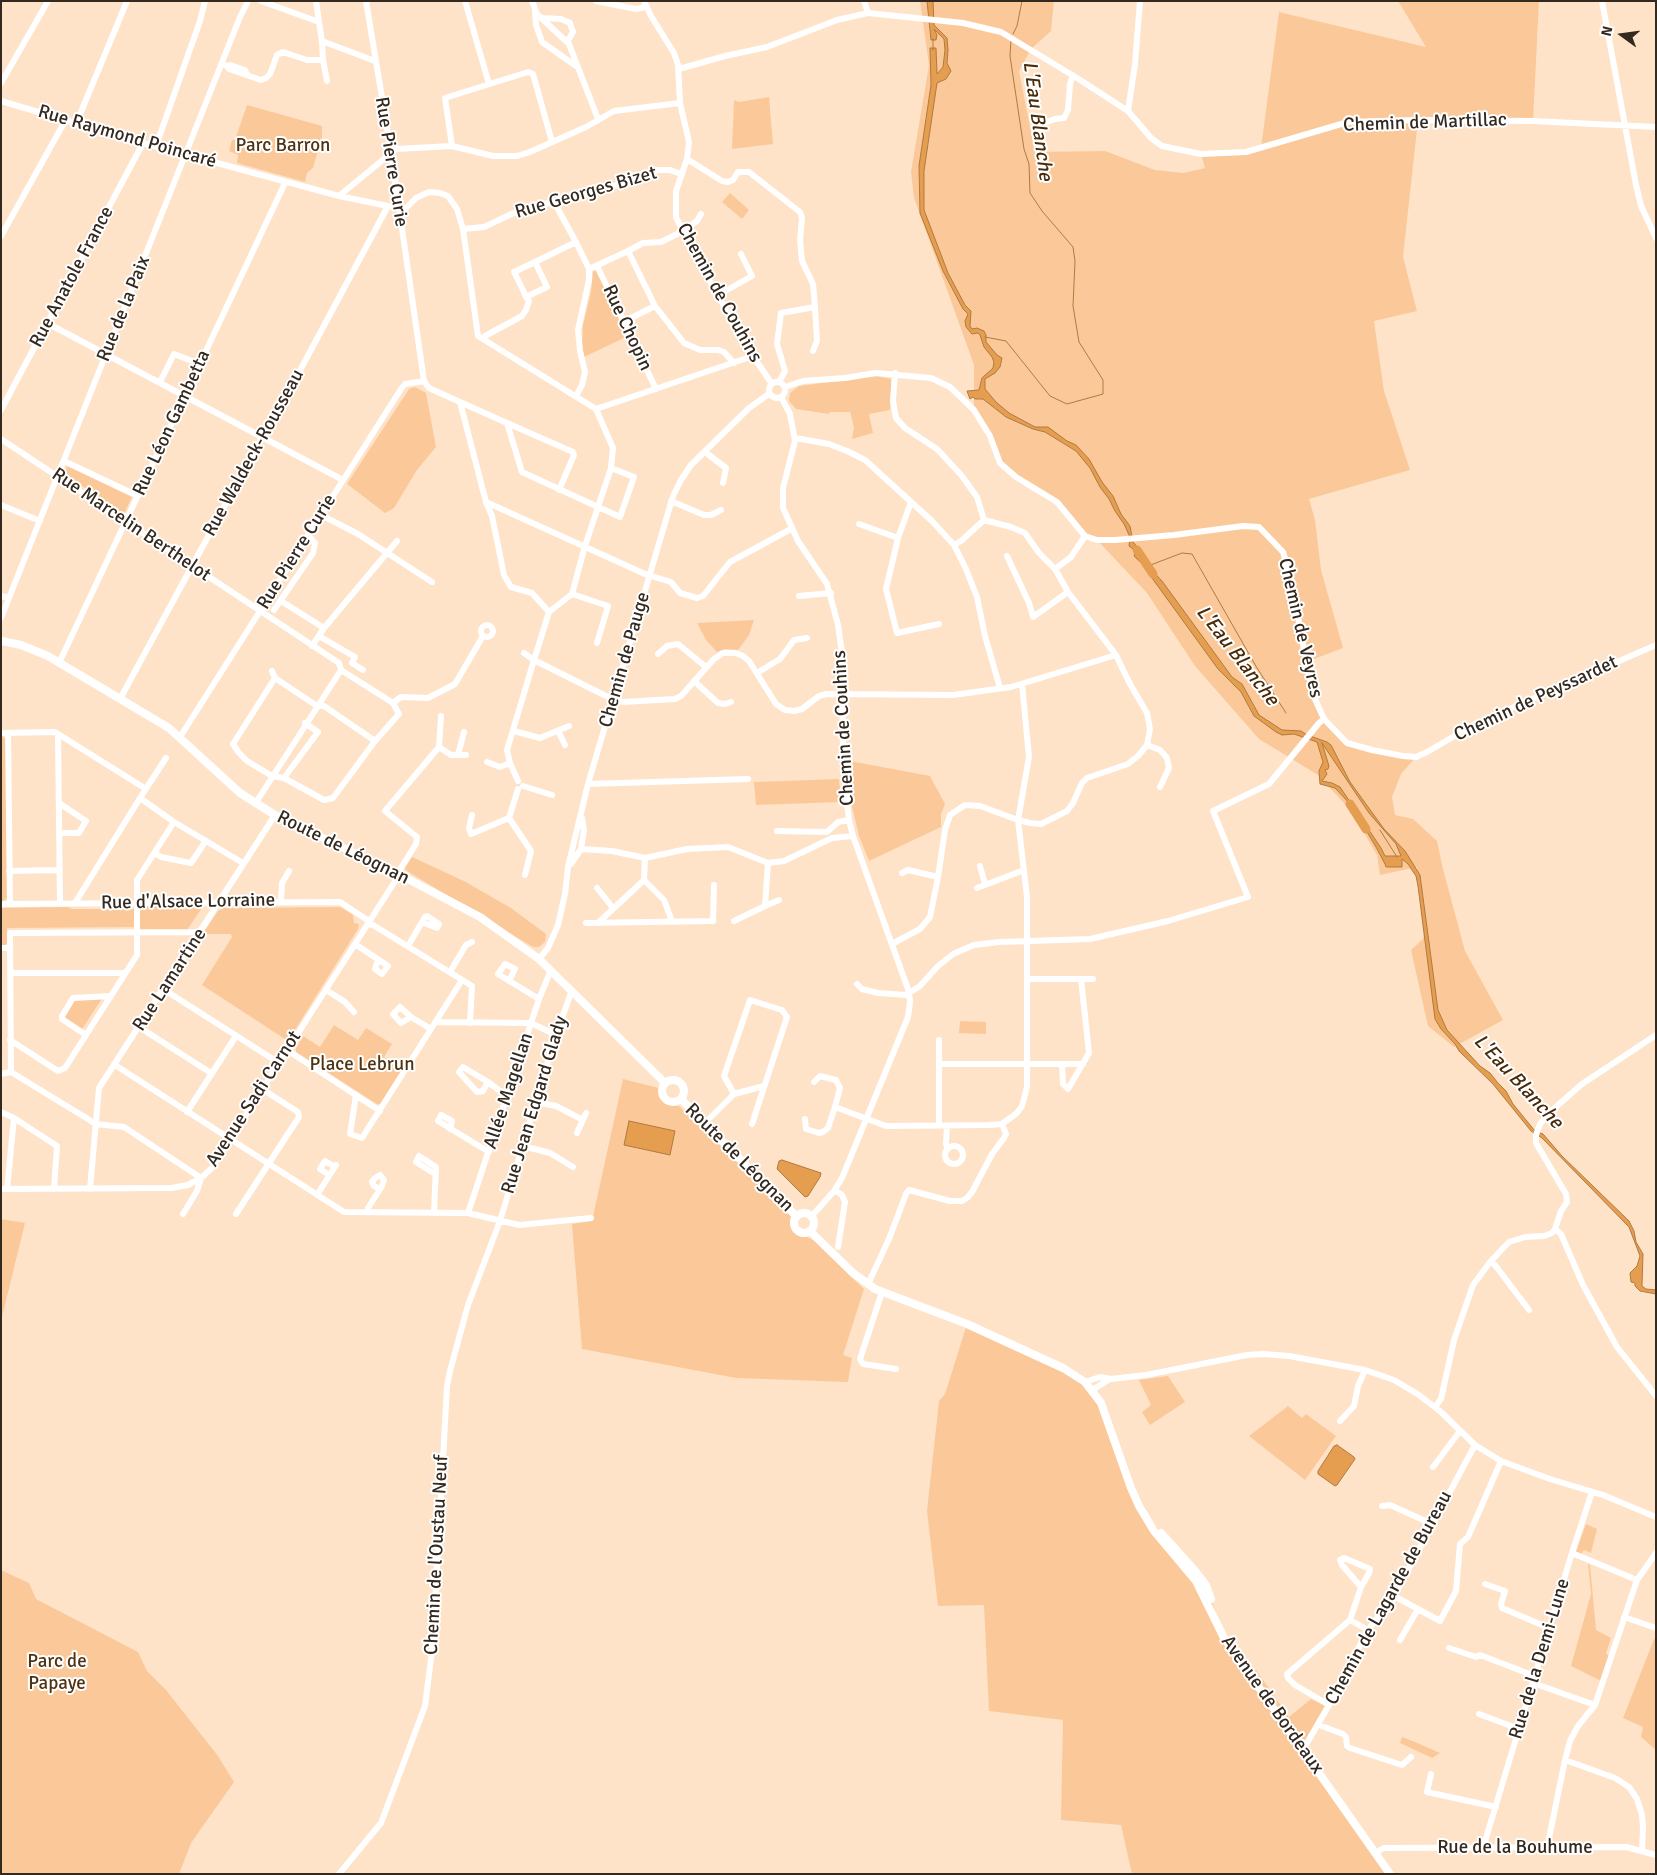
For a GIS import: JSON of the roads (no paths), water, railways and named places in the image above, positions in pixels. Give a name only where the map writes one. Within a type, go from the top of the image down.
[{"type":"main road","name":"Route de Léognan","points":[[2,640],[36,651],[59,663],[169,728],[255,804],[480,917],[540,959],[665,1084]]},
{"type":"main road","points":[[671,1080],[681,1083],[684,1093],[681,1099],[674,1102],[665,1098],[662,1092],[665,1084],[671,1080]]},
{"type":"main road","name":"Route de Léognan","points":[[681,1099],[796,1216]]},
{"type":"main road","points":[[804,1213],[811,1217],[814,1223],[810,1231],[803,1233],[797,1231],[794,1222],[796,1216],[804,1213]]},
{"type":"main road","points":[[810,1231],[853,1273],[882,1292],[975,1328],[1063,1368],[1085,1382],[1101,1403],[1132,1490]]},
{"type":"main road","name":"Avenue de Bordeaux","points":[[1132,1490],[1157,1536],[1196,1581],[1224,1638],[1390,1874]]},
{"type":"main road","name":"Avenue de Bordeaux","points":[[1132,1490],[1147,1516],[1206,1585],[1230,1645]]},
{"type":"street","points":[[1,83],[48,1]]},
{"type":"street","points":[[76,124],[127,1]]},
{"type":"street","points":[[156,146],[200,21],[205,1]]},
{"type":"street","name":"Rue de la Paix","points":[[1,618],[186,155],[225,65],[248,1]]},
{"type":"street","points":[[261,1],[319,22]]},
{"type":"street","points":[[284,10],[287,1]]},
{"type":"street","points":[[316,1],[327,81]]},
{"type":"street","name":"Rue Pierre Curie","points":[[366,1],[391,152],[424,381],[429,388],[460,402]]},
{"type":"street","points":[[465,1],[488,84]]},
{"type":"street","points":[[532,1],[535,10],[536,26],[542,42],[577,67]]},
{"type":"street","points":[[596,1],[636,9],[645,4]]},
{"type":"street","points":[[864,1],[868,14]]},
{"type":"street","points":[[1128,111],[1135,64],[1140,1]]},
{"type":"street","points":[[1602,1],[1624,125],[1641,206],[1656,238]]},
{"type":"street","name":"Chemin de Couhins","points":[[645,4],[674,53],[679,69],[680,103],[689,142],[687,159],[676,192],[676,217],[752,356],[772,384]]},
{"type":"street","points":[[535,10],[567,42],[598,119]]},
{"type":"street","name":"Chemin de Martillac","points":[[679,69],[767,47],[837,20],[868,14],[964,23],[1001,32],[1073,75],[1128,111],[1151,138],[1162,146],[1201,154],[1246,152],[1348,122],[1437,120],[1533,121],[1656,127]]},
{"type":"street","points":[[541,18],[562,19],[570,23],[573,32],[567,42]]},
{"type":"street","points":[[322,41],[375,61]]},
{"type":"street","points":[[225,65],[245,70],[247,74],[261,80],[270,74],[277,55],[283,52],[307,60],[323,60]]},
{"type":"street","points":[[452,146],[445,98],[528,72],[533,74],[552,142]]},
{"type":"street","points":[[1044,124],[1055,119],[1064,118],[1068,110],[1070,84],[1073,75]]},
{"type":"street","name":"Rue Raymond Poincaré","points":[[1,101],[285,183],[338,196],[398,207]]},
{"type":"street","points":[[338,196],[396,149],[452,146],[493,156],[511,156],[530,152],[619,110],[680,103]]},
{"type":"street","points":[[1,236],[65,121]]},
{"type":"street","name":"Rue Anatole France","points":[[1,410],[142,143]]},
{"type":"street","points":[[687,159],[728,182],[733,180],[738,172],[749,172],[798,208],[802,218],[800,240],[802,261],[813,284],[818,341],[813,351]]},
{"type":"street","name":"Rue Georges Bizet","points":[[463,229],[484,228],[518,211],[628,182],[658,170],[670,170],[681,174]]},
{"type":"street","name":"Rue Léon Gambetta","points":[[59,663],[285,183]]},
{"type":"street","points":[[398,207],[406,208],[416,198],[433,192],[448,196],[454,202],[463,229],[478,336],[596,409],[613,448],[612,468],[572,594],[549,612],[507,750],[510,763],[520,786],[509,818],[471,834],[469,828],[472,815]]},
{"type":"street","points":[[554,202],[589,269],[589,280],[578,330],[585,372],[582,385],[576,396]]},
{"type":"street","name":"Rue Waldeck-Rousseau","points":[[120,699],[262,437],[266,434],[388,206]]},
{"type":"street","points":[[589,269],[643,243],[661,242],[697,221],[701,214]]},
{"type":"street","points":[[483,339],[522,316],[526,310],[529,301],[514,272],[576,242]]},
{"type":"street","points":[[628,251],[656,310],[684,343],[700,350],[724,352],[734,363]]},
{"type":"street","points":[[718,295],[752,276],[741,254]]},
{"type":"street","points":[[526,297],[547,287],[535,262]]},
{"type":"street","name":"Rue Chopin","points":[[597,266],[656,389]]},
{"type":"street","points":[[625,321],[655,306]]},
{"type":"street","points":[[785,387],[785,392],[781,397],[774,398],[769,394],[769,388],[772,384],[779,382],[785,371],[777,344],[781,313],[815,307]]},
{"type":"street","points":[[48,323],[343,480]]},
{"type":"street","points":[[160,382],[174,354],[200,364]]},
{"type":"street","points":[[596,409],[752,356]]},
{"type":"street","points":[[785,387],[803,381],[845,378],[876,372],[931,378],[950,387],[974,410],[990,436],[1000,463],[1016,478],[1057,502],[1085,536],[1071,558],[1055,569]]},
{"type":"street","points":[[896,374],[893,400],[896,418],[905,428],[937,449],[962,476],[976,497],[984,520]]},
{"type":"street","name":"Rue Pierre Curie","points":[[180,737],[401,389],[405,384],[424,381]]},
{"type":"street","points":[[779,382],[785,387]]},
{"type":"street","name":"Chemin de Pauge","points":[[540,959],[555,935],[565,894],[568,867],[588,784],[672,501],[684,474],[749,408],[769,394]]},
{"type":"street","name":"Chemin de Couhins","points":[[781,397],[790,414],[795,438],[794,449],[782,494],[784,508],[791,529],[805,553],[823,577],[831,593],[842,653],[843,765],[849,820],[909,992],[908,1017],[842,1178],[835,1190],[811,1217]]},
{"type":"street","points":[[460,402],[573,452],[574,455],[559,490]]},
{"type":"street","points":[[460,402],[486,502],[492,516],[504,575],[511,586],[532,593],[549,612]]},
{"type":"street","points":[[508,423],[522,472],[620,517],[634,477],[612,468]]},
{"type":"street","points":[[795,438],[837,447],[865,460],[954,544],[977,597],[985,636],[1000,688]]},
{"type":"street","name":"Rue Marcelin Berthelot","points":[[1,439],[338,663],[341,670],[393,703]]},
{"type":"street","points":[[705,452],[726,468],[723,483]]},
{"type":"street","points":[[64,461],[138,496]]},
{"type":"street","points":[[672,501],[704,515],[711,515],[721,510]]},
{"type":"street","points":[[486,502],[649,575],[671,582],[682,594],[697,598],[700,598],[728,564],[791,529]]},
{"type":"street","points":[[911,502],[898,538],[886,589],[897,633],[939,624]]},
{"type":"street","points":[[1,505],[40,521]]},
{"type":"street","points":[[321,515],[388,552],[432,582]]},
{"type":"street","points":[[954,544],[961,541],[984,520]]},
{"type":"street","points":[[892,944],[920,929],[930,917],[945,830],[950,815],[965,805],[980,806],[1030,824],[1041,824],[1067,811],[1073,803],[1082,783],[1087,778],[1128,764],[1144,751],[1147,745],[1150,730],[1148,713],[1130,684],[1116,655],[1068,592],[1055,569],[1039,553],[1025,533],[984,520]]},
{"type":"street","points":[[859,524],[898,538]]},
{"type":"street","name":"Chemin de Veyres","points":[[1085,536],[1097,540],[1131,539],[1242,526],[1259,527],[1283,552],[1291,578],[1314,697],[1324,719],[1347,743],[1372,750],[1416,757]]},
{"type":"street","points":[[274,610],[313,553],[315,542],[308,535]]},
{"type":"street","points":[[312,646],[324,628],[397,541]]},
{"type":"street","points":[[1007,556],[1029,603],[1033,617],[1068,592]]},
{"type":"street","points":[[799,596],[831,593]]},
{"type":"street","points":[[572,594],[608,606],[597,643]]},
{"type":"street","points":[[1,596],[9,598]]},
{"type":"street","points":[[281,601],[324,628]]},
{"type":"street","points":[[319,636],[354,658],[352,663],[364,670]]},
{"type":"street","points":[[275,678],[233,744],[247,761],[272,776],[284,778],[324,800],[333,798],[399,714],[393,703],[401,697],[428,698],[455,684],[483,636]]},
{"type":"street","points":[[756,673],[780,659],[794,640],[807,638]]},
{"type":"street","points":[[658,654],[667,646],[678,644],[706,667]]},
{"type":"street","name":"Chemin de Peyssardet","points":[[1416,757],[1475,724],[1656,644]]},
{"type":"street","points":[[524,652],[534,660],[614,700],[622,702],[672,700],[681,696],[718,656],[727,652],[736,653],[746,658],[776,704],[785,710],[794,712],[802,709],[822,695],[843,693],[953,695],[1000,688],[1022,684],[1116,655]]},
{"type":"street","points":[[255,804],[341,670]]},
{"type":"street","points":[[272,671],[275,678],[317,706],[324,706],[376,741]]},
{"type":"street","points":[[694,681],[718,702],[725,704],[731,702]]},
{"type":"street","points":[[835,1108],[886,1126],[947,1126],[1002,1124],[1018,1113],[1022,1106],[1028,1087],[1027,897],[1018,820],[1029,757],[1022,684]]},
{"type":"street","points":[[441,716],[439,747],[451,755],[466,756]]},
{"type":"street","points":[[857,984],[862,989],[878,993],[906,995],[920,986],[937,967],[953,954],[974,945],[1027,940],[1090,938],[1168,921],[1248,898],[1213,811],[1269,784],[1324,719]]},
{"type":"street","points":[[284,778],[318,732],[306,724]]},
{"type":"street","points":[[514,731],[540,738],[569,726]]},
{"type":"street","points":[[558,731],[565,745]]},
{"type":"street","points":[[10,904],[5,733],[55,732],[146,789]]},
{"type":"street","points":[[458,755],[464,732]]},
{"type":"street","points":[[58,734],[60,904]]},
{"type":"street","points":[[1147,745],[1160,750],[1167,758],[1168,768],[1160,787]]},
{"type":"street","name":"Avenue Sadi Carnot","points":[[4,1189],[171,1188],[188,1185],[201,1178],[212,1168],[399,875],[399,871],[416,844],[417,838],[385,811],[439,747]]},
{"type":"street","points":[[75,903],[166,758]]},
{"type":"street","points":[[487,762],[500,767],[510,763]]},
{"type":"street","points":[[588,784],[748,779]]},
{"type":"street","points":[[520,786],[552,795]]},
{"type":"street","points":[[140,798],[207,843],[243,863]]},
{"type":"street","points":[[59,802],[86,822],[79,833],[59,833]]},
{"type":"street","points":[[568,867],[581,849],[584,830],[581,814]]},
{"type":"street","name":"Rue Lamartine","points":[[90,1189],[99,1088],[275,815]]},
{"type":"street","points":[[509,818],[531,850],[524,875]]},
{"type":"street","points":[[777,831],[827,832],[838,822],[849,820]]},
{"type":"street","points":[[10,1040],[58,1071],[64,1068],[137,954],[137,880],[174,822]]},
{"type":"street","points":[[581,849],[612,851],[645,858],[687,849],[728,847],[768,864],[784,861],[832,838],[853,836]]},
{"type":"street","points":[[155,853],[162,857],[191,863],[207,843]]},
{"type":"street","points":[[599,922],[644,880],[645,858]]},
{"type":"street","points":[[765,906],[768,864]]},
{"type":"street","points":[[980,866],[985,884]]},
{"type":"street","points":[[9,871],[59,870]]},
{"type":"street","points":[[281,901],[282,883],[289,870]]},
{"type":"street","points":[[902,873],[908,870],[938,878]]},
{"type":"street","points":[[977,888],[1024,870]]},
{"type":"street","points":[[644,880],[664,900],[672,921]]},
{"type":"street","points":[[586,922],[713,921],[714,886]]},
{"type":"street","points":[[598,888],[613,908]]},
{"type":"street","points":[[734,921],[779,900]]},
{"type":"street","name":"Rue d'Alsace Lorraine","points":[[1,904],[340,902],[373,925],[462,980]]},
{"type":"street","points":[[408,946],[422,922]]},
{"type":"street","points":[[11,1072],[10,933],[200,932]]},
{"type":"street","points":[[450,972],[466,945],[472,942]]},
{"type":"street","points":[[354,945],[378,960]]},
{"type":"street","points":[[1,948],[9,948]]},
{"type":"street","name":"Allée Magellan","points":[[468,1213],[539,999],[551,970]]},
{"type":"street","points":[[10,973],[124,973]]},
{"type":"street","points":[[1028,979],[1093,979]]},
{"type":"street","points":[[1062,1064],[1063,1084],[1068,1089],[1089,1053],[1081,979]]},
{"type":"street","points":[[356,1095],[350,1134],[362,1138],[462,980],[472,986],[470,1023]]},
{"type":"street","points":[[509,981],[539,999]]},
{"type":"street","points":[[163,990],[279,1063]]},
{"type":"street","points":[[326,990],[345,1002],[354,1012]]},
{"type":"street","name":"Rue Jean Edgard Glady","points":[[500,1221],[556,1035],[572,990]]},
{"type":"street","points":[[86,1035],[62,1019],[73,998],[111,996]]},
{"type":"street","points":[[734,1094],[724,1076],[750,1000],[782,1010],[787,1017],[752,1124]]},
{"type":"street","points":[[411,1017],[431,1029]]},
{"type":"street","points":[[436,1022],[532,1023],[556,1035]]},
{"type":"street","points":[[139,1027],[211,1074]]},
{"type":"street","points":[[1435,1407],[1441,1399],[1454,1340],[1470,1292],[1477,1279],[1509,1242],[1525,1237],[1544,1236],[1555,1229],[1559,1214],[1567,1202],[1567,1197],[1537,1145],[1536,1133],[1549,1113],[1582,1084],[1656,1035]]},
{"type":"street","points":[[187,1112],[236,1036]]},
{"type":"street","points":[[939,1040],[939,1126]]},
{"type":"street","points":[[287,1050],[380,1111]]},
{"type":"street","points":[[940,1064],[1083,1064]]},
{"type":"street","points":[[115,1065],[344,1212],[468,1213],[519,1225],[591,1218]]},
{"type":"street","points":[[488,1082],[483,1091],[477,1092],[459,1072],[463,1067],[488,1082],[507,1096]]},
{"type":"street","points":[[1,1074],[11,1072],[96,1124],[124,1127],[201,1178],[197,1191],[183,1214]]},
{"type":"street","points":[[805,1119],[806,1129],[819,1133],[828,1128],[840,1088],[836,1080],[820,1076],[814,1082]]},
{"type":"street","points":[[704,1124],[734,1094],[764,1086]]},
{"type":"street","points":[[236,1214],[298,1119],[299,1114],[262,1089]]},
{"type":"street","points":[[536,1102],[556,1106],[583,1120]]},
{"type":"street","points":[[1,1112],[14,1118],[57,1146],[54,1189]]},
{"type":"street","points":[[577,1133],[586,1113]]},
{"type":"street","points":[[4,1189],[14,1118]]},
{"type":"street","points":[[868,1284],[890,1239],[906,1194],[910,1190],[950,1200],[962,1201],[967,1198],[975,1187],[992,1154],[1006,1134],[1002,1124]]},
{"type":"street","points":[[947,1126],[946,1144],[948,1149]]},
{"type":"street","points":[[450,1129],[489,1152]]},
{"type":"street","points":[[523,1146],[550,1153],[573,1167]]},
{"type":"street","points":[[317,1195],[335,1166],[325,1161],[320,1169],[329,1175]]},
{"type":"street","points":[[434,1213],[435,1174]]},
{"type":"street","points":[[368,1212],[368,1208],[380,1189]]},
{"type":"street","points":[[835,1190],[842,1195],[846,1202],[838,1247]]},
{"type":"street","name":"Chemin de l'Oustau Neuf","points":[[339,1874],[381,1823],[425,1706],[433,1644],[447,1386],[472,1292],[500,1221]]},
{"type":"street","points":[[1555,1229],[1561,1234],[1583,1284],[1617,1347],[1656,1396]]},
{"type":"street","points":[[1490,1262],[1495,1265],[1529,1310]]},
{"type":"street","points":[[882,1292],[860,1360],[863,1364],[896,1369]]},
{"type":"street","points":[[1085,1382],[1100,1377],[1111,1379],[1146,1375],[1247,1355],[1263,1354],[1289,1356],[1365,1370],[1394,1380],[1435,1407],[1474,1444],[1501,1461],[1592,1492],[1656,1517]]},
{"type":"street","points":[[1340,1421],[1354,1406],[1358,1386],[1365,1370]]},
{"type":"street","points":[[1092,1390],[1111,1379]]},
{"type":"street","points":[[1433,1467],[1460,1431]]},
{"type":"street","name":"Chemin de Lagarde de Bureau","points":[[1303,1750],[1319,1725],[1368,1630],[1394,1596],[1474,1444]]},
{"type":"street","points":[[1394,1596],[1440,1621],[1456,1591],[1460,1544],[1468,1536],[1501,1461]]},
{"type":"street","name":"Rue de la Demi-Lune","points":[[1483,1848],[1592,1492]]},
{"type":"street","points":[[1382,1506],[1390,1506],[1432,1524]]},
{"type":"street","points":[[1572,1553],[1637,1580]]},
{"type":"street","points":[[1547,1848],[1564,1760],[1570,1741],[1578,1726],[1595,1704],[1637,1580],[1656,1553]]},
{"type":"street","points":[[1329,1705],[1295,1686],[1287,1674],[1350,1620],[1361,1587],[1370,1568],[1344,1558],[1340,1560],[1361,1587]]},
{"type":"street","points":[[1485,1584],[1505,1591],[1501,1604],[1502,1608],[1549,1628]]},
{"type":"street","points":[[1400,1640],[1418,1609]]},
{"type":"street","points":[[1624,1617],[1656,1628]]},
{"type":"street","points":[[1350,1620],[1368,1630]]},
{"type":"street","points":[[1448,1648],[1476,1658],[1480,1655],[1535,1676]]},
{"type":"street","points":[[1533,1683],[1595,1704]]},
{"type":"street","points":[[1479,1714],[1519,1729]]},
{"type":"street","points":[[1319,1725],[1343,1734],[1350,1748],[1402,1765],[1411,1757]]},
{"type":"street","points":[[1564,1760],[1615,1778],[1629,1788],[1637,1799],[1642,1815],[1642,1851]]},
{"type":"street","points":[[1431,1774],[1428,1792],[1496,1807]]},
{"type":"street","name":"Rue de la Bouhume","points":[[1375,1853],[1384,1848],[1626,1847],[1656,1855]]},
{"type":"waterway","name":"L'Eau Blanche","points":[[1013,34],[1017,26],[1022,1]]},
{"type":"waterway","name":"L'Eau Blanche","points":[[933,39],[933,50]]},
{"type":"waterway","name":"L'Eau Blanche","points":[[985,337],[1006,341],[1050,396],[1067,404],[1103,394],[1103,380],[1079,342],[1073,306],[1075,261],[1073,247],[1042,211],[1030,193],[1029,164],[1024,149],[1010,56],[1011,40]]},
{"type":"waterway","name":"L'Eau Blanche","points":[[1137,550],[1153,574]]},
{"type":"waterway","name":"L'Eau Blanche","points":[[1148,566],[1182,553],[1192,554],[1257,668],[1286,713]]},
{"type":"waterway","name":"L'Eau Blanche","points":[[1350,804],[1366,829]]},
{"type":"waterway","name":"L'Eau Blanche","points":[[1380,830],[1397,857]]},
{"type":"park label","name":"Parc Barron","points":[[283,146]]},
{"type":"park label","name":"Place Lebrun","points":[[362,1065]]},
{"type":"park label","name":"Parc de Papaye","points":[[57,1673]]}]
